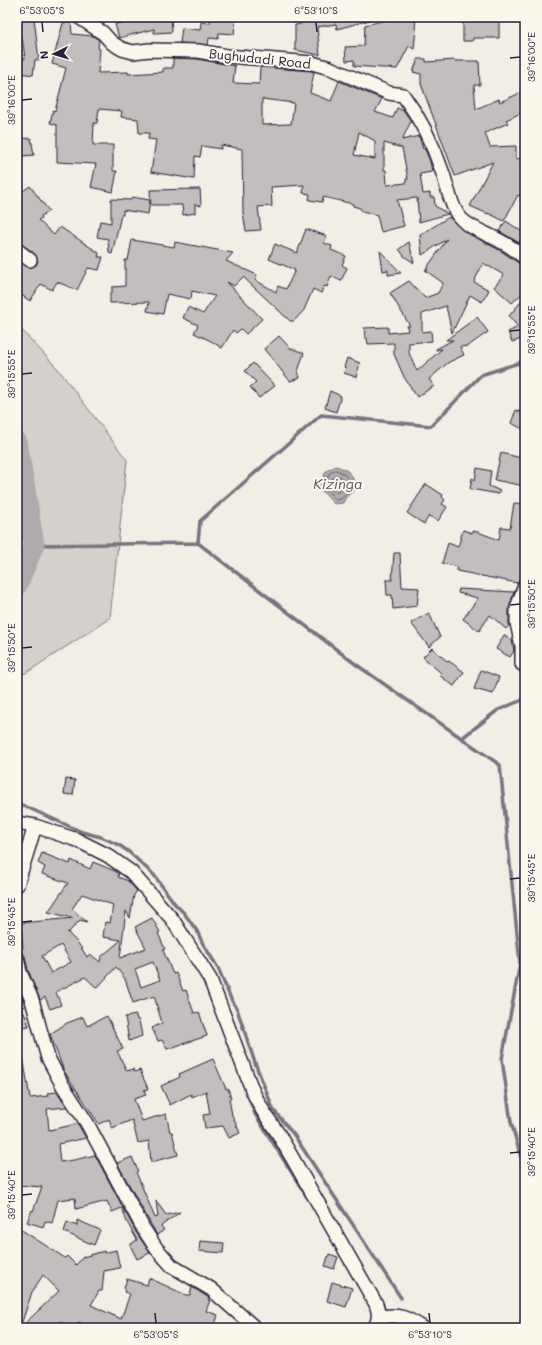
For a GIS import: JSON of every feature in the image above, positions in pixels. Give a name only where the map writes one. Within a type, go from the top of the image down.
[{"type":"street","name":"Bughudadi Road","points":[[79,17],[103,33],[112,43],[122,49],[133,52],[149,50],[198,51],[228,56],[312,63],[330,68],[389,93],[403,95],[428,136],[458,216],[486,235],[502,241],[525,258]]},
{"type":"street","points":[[17,250],[30,260]]},
{"type":"street","points":[[522,664],[522,646],[517,623],[517,608],[525,585]]},
{"type":"street","points":[[17,823],[36,826],[76,840],[107,855],[132,872],[172,919],[210,979],[250,1085],[263,1111],[279,1135],[376,1304],[378,1311],[376,1323]]},
{"type":"street","points":[[17,885],[36,826]]},
{"type":"street","points":[[17,958],[20,972],[32,1000],[48,1058],[62,1086],[88,1123],[143,1228],[156,1248],[172,1266],[210,1289],[254,1328]]},
{"type":"street","points":[[376,1323],[394,1316],[406,1318],[423,1328]]},
{"type":"shaded area","points":[[17,325],[58,369],[127,460],[110,618],[26,673],[17,675]]},
{"type":"water","name":"Kizinga","points":[[336,466],[348,471],[354,480],[356,489],[346,497],[343,503],[334,504],[319,488],[326,471]]},
{"type":"building","points":[[129,17],[171,17],[172,32],[154,33],[154,29],[119,38],[115,24],[130,21]]},
{"type":"building","points":[[210,17],[236,17],[234,34],[219,33],[218,39],[209,38],[208,45],[180,43],[182,28],[200,30],[201,22],[210,23]]},
{"type":"building","points":[[300,17],[369,17],[370,20],[337,29],[336,24],[317,27],[320,55],[295,50],[295,25],[301,24]]},
{"type":"building","points":[[395,17],[416,17],[414,49],[409,46],[397,69],[354,66],[354,60],[346,61],[345,47],[364,46],[365,25]]},
{"type":"building","points":[[481,17],[499,17],[499,38],[473,38],[473,41],[463,41],[463,21],[466,21],[466,19],[481,19]]},
{"type":"building","points":[[34,18],[39,60],[35,60],[33,75],[20,73],[22,59],[25,59],[22,37],[18,38],[17,24],[19,23],[19,20]]},
{"type":"building","points":[[71,22],[72,34],[93,36],[99,40],[98,48],[100,49],[98,73],[128,72],[128,74],[163,72],[163,68],[173,68],[173,58],[197,59],[235,66],[233,83],[259,84],[260,67],[311,71],[314,72],[310,93],[331,101],[339,81],[382,99],[375,112],[393,118],[397,108],[404,111],[411,121],[402,140],[419,136],[423,149],[425,149],[430,161],[432,172],[420,174],[423,194],[430,193],[430,197],[434,197],[435,206],[448,214],[419,222],[417,198],[397,200],[404,226],[381,232],[377,215],[362,211],[360,208],[353,206],[353,204],[323,197],[322,202],[309,200],[310,194],[303,193],[304,185],[271,187],[272,206],[258,207],[261,230],[246,231],[243,213],[242,149],[221,145],[221,149],[202,146],[200,157],[195,156],[194,179],[151,172],[156,140],[148,139],[149,133],[139,133],[138,119],[121,117],[122,111],[99,109],[97,123],[94,123],[93,145],[113,145],[113,171],[117,171],[113,192],[91,187],[96,164],[57,162],[57,125],[50,123],[53,110],[55,111],[66,68],[52,64],[63,23]],"holes":[[[262,99],[294,103],[291,124],[262,125]],[[359,132],[375,141],[375,159],[354,155]],[[384,143],[402,148],[408,179],[406,179],[406,183],[387,185],[386,170],[384,170]]]},
{"type":"building","points":[[418,59],[426,59],[426,62],[455,60],[479,61],[480,85],[474,85],[476,109],[499,99],[500,102],[525,91],[525,111],[506,120],[508,123],[485,133],[490,147],[516,146],[516,159],[525,158],[525,198],[518,195],[504,221],[470,206],[493,162],[455,176],[421,84],[421,74],[413,72]]},
{"type":"building","points":[[31,138],[34,155],[22,156],[21,150],[17,150],[17,139]]},
{"type":"building","points":[[30,186],[49,211],[38,220],[54,235],[60,227],[99,253],[98,257],[103,257],[99,270],[88,268],[77,290],[57,282],[52,290],[41,284],[30,301],[17,292],[17,260],[29,268],[36,265],[38,261],[35,254],[17,242],[17,195]]},
{"type":"building","points":[[200,189],[201,206],[195,204],[195,213],[183,215],[182,205],[151,205],[150,190]]},
{"type":"building","points":[[132,197],[150,200],[148,214],[123,210],[123,215],[121,215],[112,254],[109,253],[108,239],[97,237],[100,221],[111,223],[111,199],[131,200]]},
{"type":"building","points":[[449,217],[462,230],[501,251],[523,266],[525,268],[525,291],[512,303],[494,287],[504,275],[483,263],[474,282],[489,290],[482,302],[470,295],[452,333],[446,306],[422,314],[422,332],[431,331],[432,341],[409,343],[409,353],[417,371],[442,349],[436,349],[453,340],[446,340],[477,317],[488,332],[468,346],[460,347],[464,355],[449,362],[429,379],[434,386],[417,397],[404,377],[394,354],[394,343],[368,344],[367,338],[365,338],[364,328],[388,327],[388,333],[408,331],[407,326],[410,326],[390,293],[409,281],[425,298],[438,293],[443,283],[425,270],[428,269],[426,269],[447,239],[422,255],[420,235]]},
{"type":"building","points":[[506,221],[524,233],[519,243],[499,231]]},
{"type":"building","points":[[306,229],[327,236],[324,243],[332,246],[331,250],[346,256],[342,265],[347,268],[341,281],[331,276],[327,287],[324,286],[321,293],[313,289],[304,310],[294,321],[290,321],[243,277],[234,286],[227,282],[262,319],[246,334],[241,329],[236,333],[233,330],[222,348],[194,333],[198,325],[183,318],[188,307],[203,314],[215,296],[192,291],[191,299],[167,294],[163,314],[147,311],[149,302],[110,303],[110,293],[112,293],[112,287],[125,286],[125,260],[128,260],[132,240],[174,247],[175,242],[233,253],[226,261],[257,275],[255,280],[276,292],[278,286],[286,289],[295,270],[269,259],[275,244],[297,253]]},
{"type":"building","points":[[409,242],[414,263],[404,256],[399,249]]},
{"type":"building","points":[[380,251],[401,273],[388,275],[388,270],[383,271]]},
{"type":"building","points":[[525,297],[525,338],[512,342],[508,332],[518,327],[509,316]]},
{"type":"building","points":[[279,336],[290,348],[304,353],[298,371],[300,378],[290,381],[264,349]]},
{"type":"building","points":[[347,358],[360,363],[356,377],[344,373]]},
{"type":"building","points":[[253,363],[275,386],[259,398],[250,387],[256,382],[245,371]]},
{"type":"building","points":[[330,391],[341,396],[336,412],[325,408]]},
{"type":"building","points":[[516,410],[525,414],[525,430],[511,423]]},
{"type":"building","points":[[501,453],[525,459],[524,486],[495,480]]},
{"type":"building","points":[[477,468],[491,471],[489,486],[500,491],[499,494],[470,489],[472,478],[475,480]]},
{"type":"building","points":[[426,484],[443,495],[442,497],[445,500],[442,504],[447,507],[438,521],[429,516],[424,524],[407,513]]},
{"type":"building","points":[[514,503],[525,504],[525,577],[520,579],[517,584],[457,571],[457,567],[442,563],[448,543],[458,547],[463,530],[472,533],[472,531],[478,532],[499,540],[501,527],[510,528]]},
{"type":"building","points":[[394,553],[400,553],[402,587],[419,588],[417,606],[393,609],[392,595],[387,595],[386,580],[392,580]]},
{"type":"building","points":[[459,589],[514,592],[509,608],[509,626],[506,629],[490,615],[479,631],[463,619],[478,598],[458,593]]},
{"type":"building","points":[[429,613],[440,637],[429,647],[411,623]]},
{"type":"building","points":[[504,635],[512,640],[514,651],[510,657],[496,649]]},
{"type":"building","points":[[432,648],[448,662],[449,661],[464,672],[454,686],[439,675],[441,673],[423,657]]},
{"type":"building","points":[[481,670],[499,677],[493,694],[474,689]]},
{"type":"building","points":[[66,779],[75,780],[73,795],[64,794]]},
{"type":"building","points":[[42,853],[70,864],[71,860],[90,869],[93,862],[115,871],[119,874],[118,877],[128,881],[137,891],[134,895],[130,918],[126,911],[120,958],[146,948],[135,927],[152,918],[160,932],[158,933],[165,949],[163,950],[173,974],[176,973],[183,991],[186,990],[194,1013],[199,1012],[207,1036],[167,1049],[162,1040],[158,1041],[152,1028],[162,1023],[154,996],[133,1003],[125,979],[116,967],[97,988],[85,977],[56,992],[61,1005],[50,1009],[45,997],[40,1000],[28,970],[25,956],[21,951],[23,948],[21,923],[73,918],[48,912],[68,883],[42,874],[45,867],[38,863]],"holes":[[[82,894],[113,905],[110,923],[105,922],[103,937],[121,940],[101,957],[100,962],[90,954],[87,957],[78,943],[68,933],[80,920],[87,922],[72,909]],[[61,945],[71,962],[51,973],[42,956]],[[153,962],[160,980],[141,987],[135,969]]]},
{"type":"building","points":[[17,985],[25,1006],[22,1007],[29,1026],[17,1028]]},
{"type":"building","points":[[136,1015],[137,1020],[139,1020],[142,1036],[129,1041],[125,1017]]},
{"type":"building","points":[[107,1016],[123,1049],[117,1051],[127,1071],[133,1069],[135,1072],[140,1070],[148,1089],[144,1090],[146,1095],[134,1099],[142,1121],[166,1114],[170,1132],[172,1132],[178,1155],[151,1162],[149,1141],[138,1143],[132,1120],[112,1128],[109,1119],[99,1124],[64,1071],[50,1034],[67,1023],[83,1017],[87,1026]]},
{"type":"building","points":[[22,1051],[30,1098],[48,1096],[47,1093],[57,1092],[66,1105],[66,1107],[47,1109],[49,1130],[78,1124],[86,1138],[58,1144],[60,1162],[95,1155],[136,1232],[150,1253],[137,1259],[131,1244],[137,1240],[127,1222],[122,1208],[112,1212],[107,1201],[76,1209],[75,1198],[58,1200],[52,1223],[45,1221],[43,1227],[27,1222],[42,1187],[17,1185],[17,1052]]},
{"type":"building","points":[[213,1059],[226,1089],[228,1088],[231,1099],[229,1099],[232,1115],[240,1133],[229,1138],[223,1126],[205,1128],[203,1115],[210,1114],[206,1091],[192,1097],[191,1094],[170,1105],[161,1086],[180,1077],[179,1074]]},
{"type":"building","points":[[132,1157],[138,1171],[136,1172],[155,1218],[158,1217],[156,1201],[166,1215],[180,1212],[161,1226],[164,1230],[157,1235],[117,1163]]},
{"type":"building","points":[[77,1220],[100,1230],[94,1245],[64,1232],[67,1222],[77,1226]]},
{"type":"building","points":[[17,1227],[65,1258],[67,1256],[76,1265],[83,1257],[104,1251],[104,1253],[116,1250],[120,1268],[104,1271],[102,1291],[99,1291],[91,1305],[121,1319],[130,1294],[124,1292],[127,1279],[147,1285],[149,1278],[186,1295],[190,1295],[192,1287],[209,1298],[208,1300],[210,1300],[206,1311],[218,1315],[214,1328],[91,1328],[79,1322],[75,1328],[70,1328],[60,1321],[55,1328],[50,1328],[43,1323],[40,1328],[20,1328],[17,1328]],"holes":[[[43,1275],[59,1291],[20,1328],[32,1292]]]},
{"type":"building","points":[[200,1241],[224,1243],[223,1253],[199,1251]]},
{"type":"building","points":[[329,1254],[338,1257],[334,1269],[325,1266]]},
{"type":"building","points":[[332,1282],[352,1288],[346,1307],[327,1301]]},
{"type":"waterway","points":[[198,543],[200,521],[321,415],[431,426],[481,375],[525,361]]},
{"type":"waterway","points":[[17,442],[34,545],[17,585]]},
{"type":"waterway","points":[[34,545],[198,543],[354,663],[500,765],[520,963],[502,1059],[511,1122],[525,1171]]},
{"type":"waterway","points":[[462,738],[498,710],[525,699]]},
{"type":"waterway","points":[[17,805],[22,805],[82,832],[101,837],[119,845],[154,875],[175,904],[184,913],[197,931],[218,968],[231,999],[237,1009],[255,1063],[273,1109],[294,1135],[401,1298]]},
{"type":"waterway","points":[[249,1098],[255,1114],[307,1197]]}]
